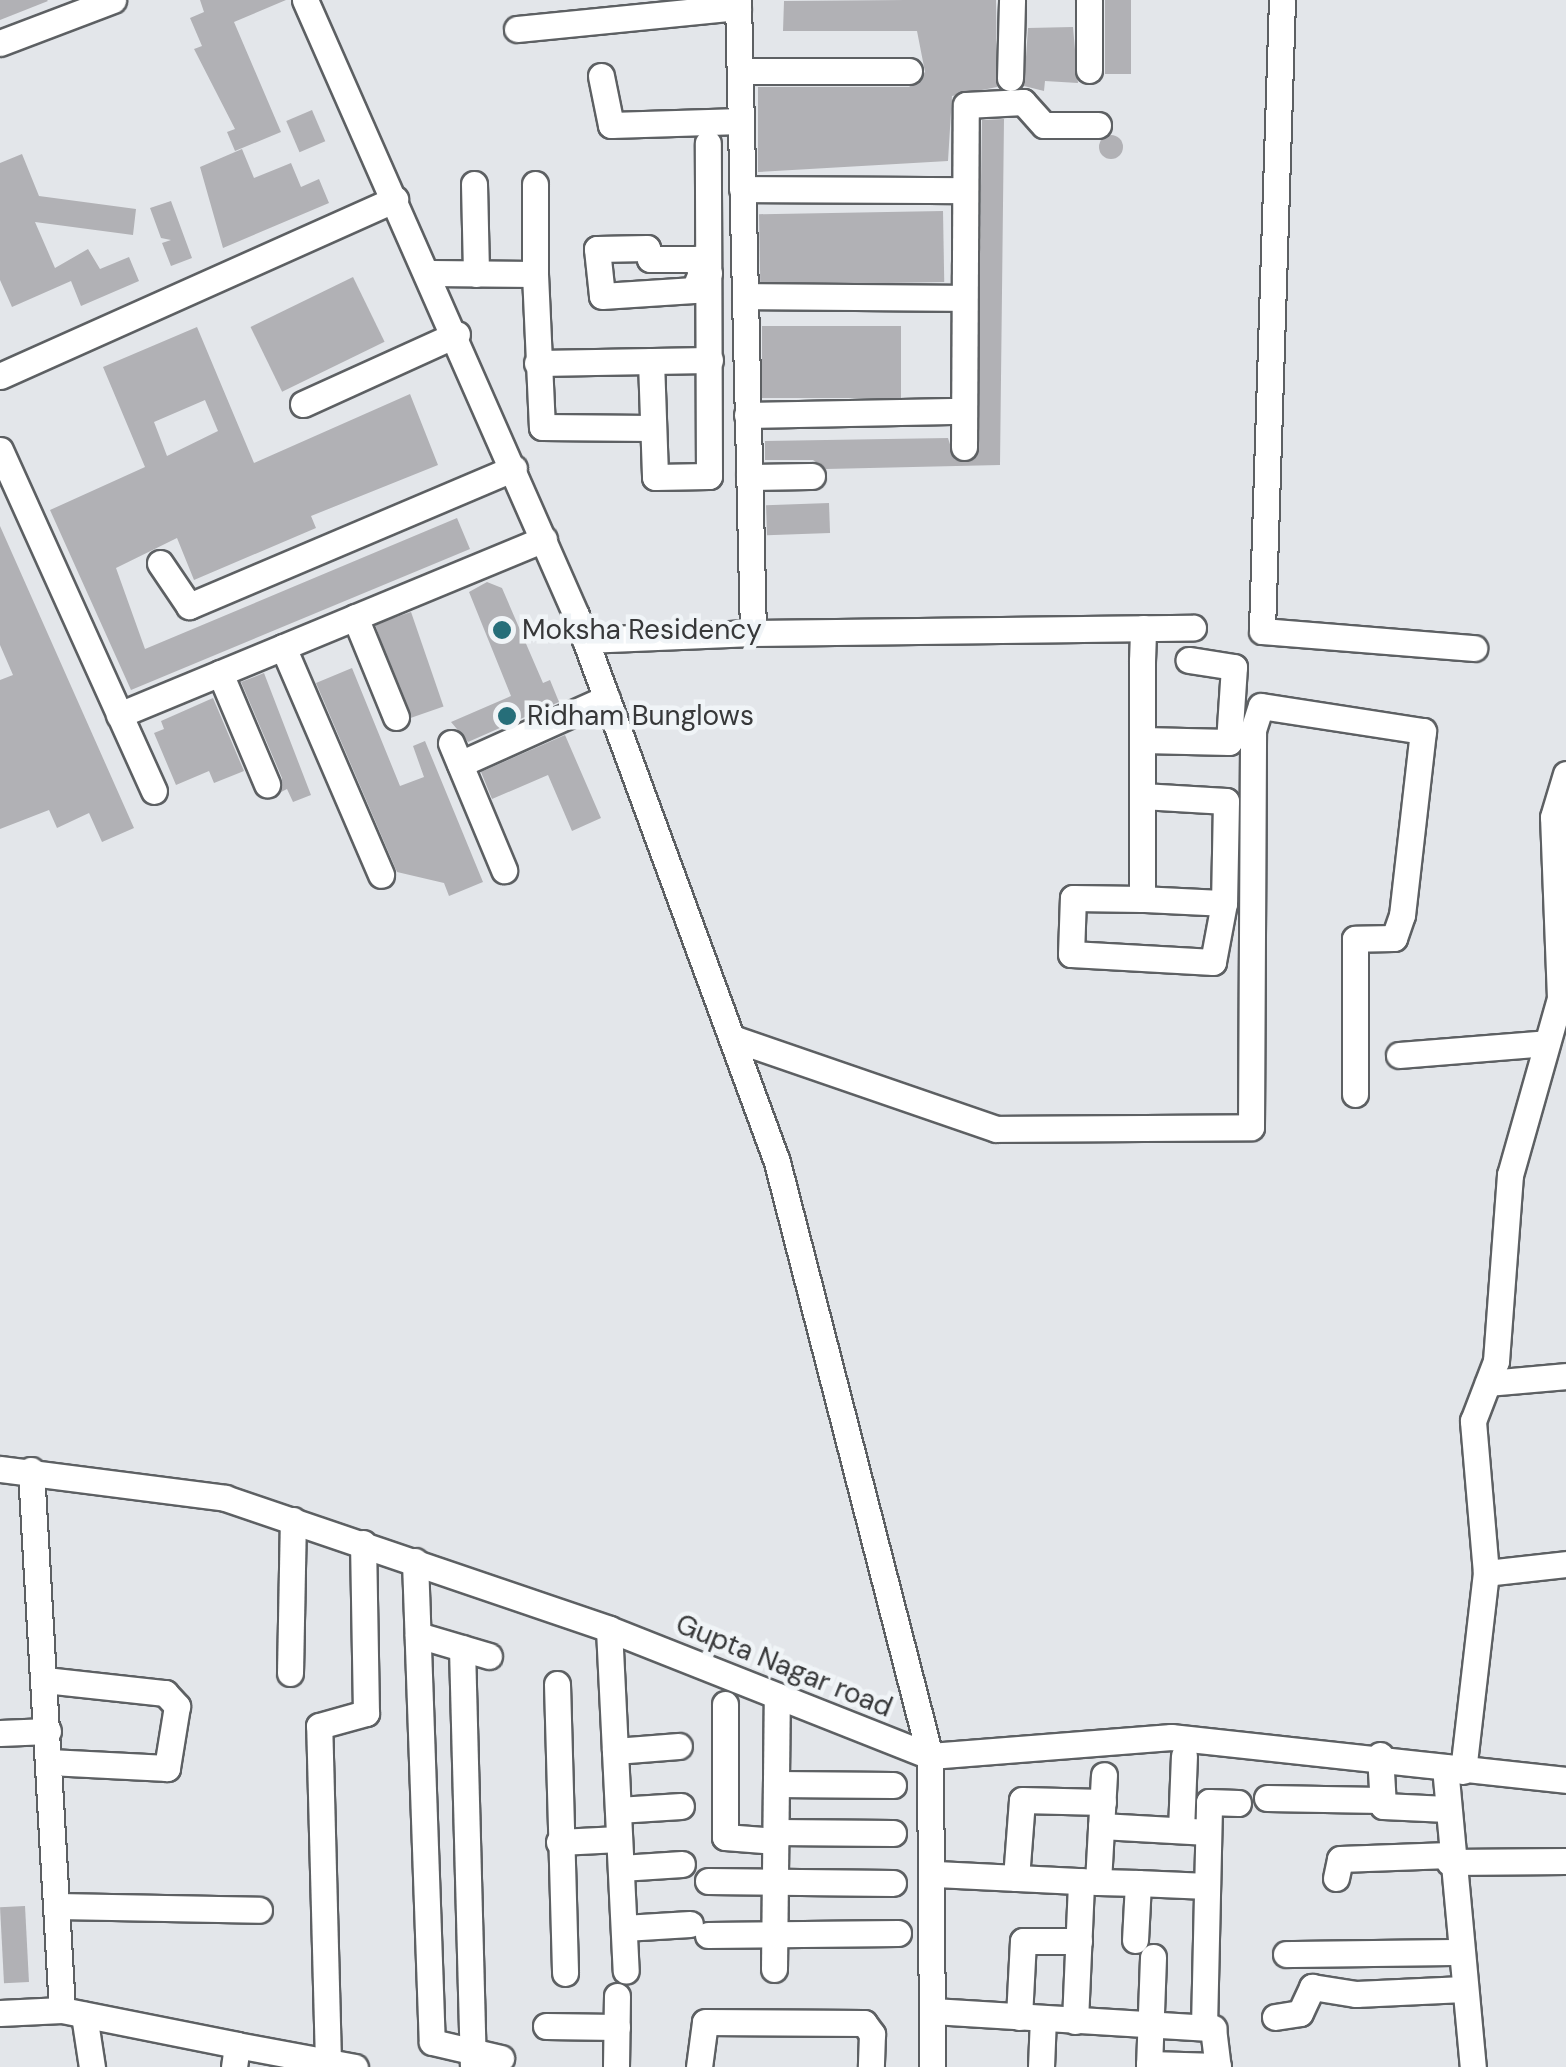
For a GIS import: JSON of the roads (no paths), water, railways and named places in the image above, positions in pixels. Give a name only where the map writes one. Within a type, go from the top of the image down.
[{"type":"street","points":[[0,43],[113,0]]},
{"type":"street","points":[[305,0],[431,273],[544,539],[778,1162],[930,1756],[936,1874],[932,2067]]},
{"type":"street","points":[[1010,78],[1012,0]]},
{"type":"street","points":[[1089,0],[1089,70]]},
{"type":"street","points":[[1282,0],[1262,631],[1474,648]]},
{"type":"street","points":[[517,29],[738,3],[752,633]]},
{"type":"street","points":[[740,71],[910,71]]},
{"type":"street","points":[[601,76],[611,125],[740,121]]},
{"type":"street","points":[[964,448],[968,102],[1023,102],[1044,125],[1098,125]]},
{"type":"street","points":[[651,361],[655,477],[712,472],[704,273],[708,143]]},
{"type":"street","points":[[474,184],[476,274]]},
{"type":"street","points":[[535,184],[539,425]]},
{"type":"street","points":[[742,188],[964,190]]},
{"type":"street","points":[[0,376],[395,199]]},
{"type":"street","points":[[431,273],[535,274]]},
{"type":"street","points":[[704,273],[745,284],[964,298]]},
{"type":"street","points":[[303,404],[457,334]]},
{"type":"street","points":[[537,363],[710,360]]},
{"type":"street","points":[[748,416],[964,411]]},
{"type":"street","points":[[496,426],[652,428]]},
{"type":"street","points":[[0,450],[154,791]]},
{"type":"street","points":[[160,563],[189,606],[514,468]]},
{"type":"street","points":[[749,477],[812,476]]},
{"type":"street","points":[[119,714],[544,539]]},
{"type":"street","points":[[354,617],[396,717]]},
{"type":"street","points":[[1142,898],[1143,628]]},
{"type":"street","points":[[585,640],[752,633],[1193,628]]},
{"type":"street","points":[[283,647],[381,875]]},
{"type":"street","points":[[1143,740],[1229,742],[1234,667],[1189,660]]},
{"type":"street","points":[[220,673],[267,784]]},
{"type":"street","points":[[504,870],[455,753],[606,698]]},
{"type":"street","points":[[732,1038],[996,1129],[1250,1126],[1253,730],[1261,706],[1423,732],[1402,916],[1394,938],[1354,939],[1355,1094]]},
{"type":"street","points":[[1473,2067],[1449,1858],[1447,1808],[1486,1573],[1471,1446],[1496,1360],[1510,1174],[1560,998],[1553,818],[1566,774]]},
{"type":"street","points":[[1142,796],[1226,802],[1224,903],[1213,962],[1071,954],[1073,898],[1224,903]]},
{"type":"street","points":[[1399,1055],[1547,1043]]},
{"type":"street","points":[[1488,1383],[1566,1376]]},
{"type":"street","name":"Gupta Nagar road","points":[[0,1470],[31,1470],[225,1498],[609,1629],[930,1756],[1172,1737],[1380,1756],[1454,1769],[1566,1780]]},
{"type":"street","points":[[31,1470],[57,1906],[73,2012],[92,2067]]},
{"type":"street","points":[[290,1673],[293,1520]]},
{"type":"street","points":[[322,2063],[318,1726],[366,1713],[363,1544]]},
{"type":"street","points":[[415,1561],[432,2042],[473,2060],[502,2058]]},
{"type":"street","points":[[1486,1573],[1566,1564]]},
{"type":"street","points":[[609,1629],[626,1970]]},
{"type":"street","points":[[418,1635],[488,1656]]},
{"type":"street","points":[[462,1648],[473,2060]]},
{"type":"street","points":[[45,1680],[166,1693],[176,1706],[167,1768],[50,1762]]},
{"type":"street","points":[[557,1684],[564,1973]]},
{"type":"street","points":[[774,1969],[777,1696]]},
{"type":"street","points":[[726,1704],[725,1837],[893,1833]]},
{"type":"street","points":[[0,1732],[48,1731]]},
{"type":"street","points":[[615,1751],[679,1746]]},
{"type":"street","points":[[1181,1830],[1184,1756]]},
{"type":"street","points":[[1380,1756],[1383,1806],[1447,1808]]},
{"type":"street","points":[[1075,2021],[1079,1941],[1102,1814],[1104,1775]]},
{"type":"street","points":[[776,1784],[893,1785]]},
{"type":"street","points":[[1267,1798],[1382,1800]]},
{"type":"street","points":[[1016,1878],[1022,1800],[1208,1832]]},
{"type":"street","points":[[1204,2027],[1209,1802],[1238,1803]]},
{"type":"street","points":[[618,1810],[681,1806]]},
{"type":"street","points":[[559,1842],[619,1839]]},
{"type":"street","points":[[424,1841],[467,1840]]},
{"type":"street","points":[[1336,1878],[1340,1859],[1566,1861]]},
{"type":"street","points":[[621,1868],[682,1864]]},
{"type":"street","points":[[936,1874],[1207,1886]]},
{"type":"street","points":[[708,1881],[893,1883]]},
{"type":"street","points":[[933,2011],[1075,2021],[1150,2025],[1204,2027],[1218,2029],[1218,2066],[1149,2065],[1150,2025],[1138,1883]]},
{"type":"street","points":[[57,1906],[258,1910]]},
{"type":"street","points":[[624,1928],[775,1934],[898,1932]]},
{"type":"street","points":[[1041,2067],[1023,1941],[1079,1941]]},
{"type":"street","points":[[1286,1954],[1460,1952]]},
{"type":"street","points":[[1275,2016],[1300,2013],[1312,1987],[1356,1994],[1464,1989]]},
{"type":"street","points":[[616,2067],[617,1996]]},
{"type":"street","points":[[0,2013],[73,2012],[236,2056],[355,2067]]},
{"type":"street","points":[[699,2067],[705,2022],[864,2022],[872,2034],[871,2067]]},
{"type":"street","points":[[546,2026],[617,2027]]},
{"type":"place","name":"Moksha Residency","points":[[502,630]]},
{"type":"place","name":"Ridham Bunglows","points":[[507,716]]}]
